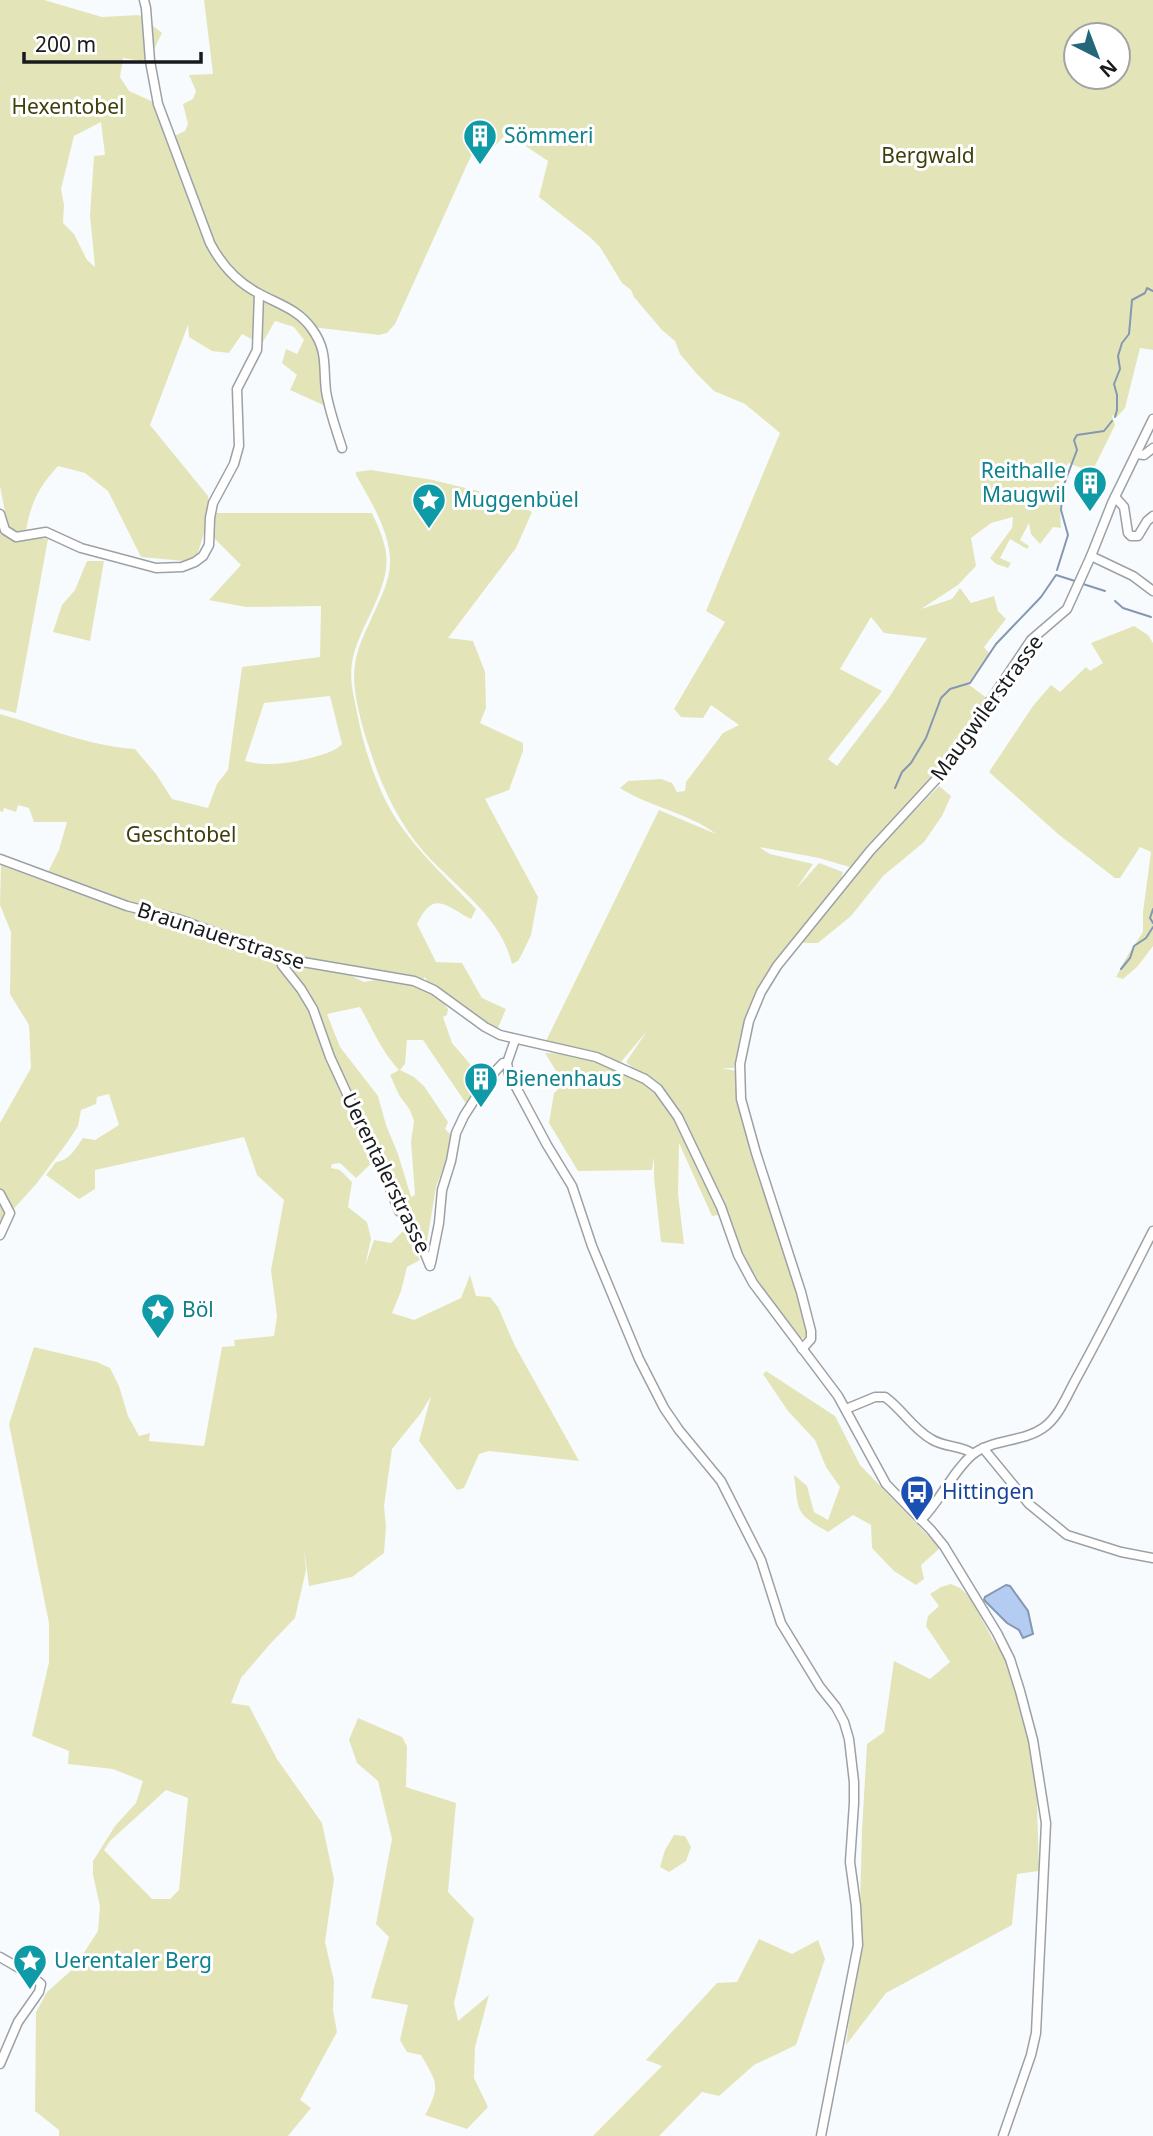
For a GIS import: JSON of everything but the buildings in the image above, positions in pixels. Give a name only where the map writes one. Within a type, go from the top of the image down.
[{"type":"street","points":[[145,4],[150,61],[158,104],[169,139],[216,254],[232,274],[259,294],[295,311],[311,327],[326,359],[326,390],[342,448]]},
{"type":"street","points":[[0,514],[4,527],[13,536],[46,532],[72,545],[147,567],[174,568],[199,560],[209,545],[214,500],[229,476],[237,452],[240,433],[237,389],[257,349],[259,294]]},
{"type":"street","name":"Maugwilerstrasse","points":[[802,1349],[811,1339],[811,1331],[746,1121],[740,1090],[740,1064],[748,1021],[769,979],[886,832],[941,774],[1028,645],[1067,609],[1115,497],[1136,454],[1150,433],[1153,419]]},
{"type":"street","points":[[1136,454],[1144,455],[1153,448]]},
{"type":"street","points":[[1115,497],[1123,504],[1128,533],[1131,536],[1138,536],[1153,516]]},
{"type":"street","points":[[1091,556],[1133,576],[1152,591]]},
{"type":"street","name":"Braunauerstrasse","points":[[0,859],[127,906],[178,919],[279,956],[310,964],[414,981],[437,992],[490,1030],[515,1040],[596,1057],[645,1079],[658,1089],[678,1117],[721,1207],[747,1274],[838,1396],[886,1484],[944,1546],[1010,1659],[1031,1733],[1046,1816],[1046,1839],[1037,2033],[1003,2136]]},
{"type":"street","name":"Uerentalerstrasse","points":[[279,956],[282,965],[309,1001],[330,1057],[399,1211],[417,1234],[430,1266],[439,1223],[442,1190],[458,1128],[491,1075],[503,1063],[507,1063]]},
{"type":"street","points":[[515,1040],[507,1063],[511,1078],[572,1186],[592,1246],[639,1359],[679,1430],[721,1481],[761,1560],[781,1623],[844,1722],[854,1782],[849,1862],[856,1906],[858,1945],[821,2136]]},
{"type":"street","points":[[0,1194],[10,1213],[0,1235]]},
{"type":"street","points":[[921,1520],[973,1454],[983,1448],[1037,1431],[1056,1415],[1153,1231]]},
{"type":"street","points":[[846,1409],[875,1397],[885,1397],[928,1438],[944,1446],[965,1449],[973,1454]]},
{"type":"street","points":[[983,1448],[1029,1504],[1067,1535],[1121,1552],[1153,1558]]},
{"type":"street","points":[[0,1957],[41,1984],[39,1992],[18,2022],[0,2064]]},
{"type":"green space","points":[[0,0],[44,0],[102,17],[139,15],[162,33],[153,51],[142,61],[123,58],[120,77],[129,91],[158,104],[170,138],[185,131],[188,124],[183,104],[193,99],[196,91],[189,75],[213,74],[204,0],[1153,0],[1153,350],[1140,348],[1125,408],[1117,417],[1112,415],[1115,425],[1092,472],[1068,463],[1059,483],[1061,528],[1053,527],[1040,544],[1031,534],[1029,523],[1020,540],[1029,546],[1027,549],[1010,539],[1000,558],[1011,563],[1008,568],[996,564],[990,558],[1012,528],[1013,517],[991,523],[971,538],[976,566],[958,585],[921,609],[952,599],[960,588],[971,603],[994,596],[998,611],[1006,619],[984,647],[989,653],[968,684],[988,699],[937,775],[853,868],[819,858],[759,847],[770,854],[813,864],[796,889],[819,863],[843,872],[840,882],[777,959],[740,1036],[734,1068],[722,1068],[736,1071],[740,1114],[808,1327],[805,1338],[800,1338],[793,1332],[753,1278],[740,1251],[728,1217],[730,1213],[712,1216],[679,1143],[678,1194],[684,1244],[661,1242],[654,1157],[652,1170],[578,1171],[549,1123],[554,1093],[564,1084],[545,1053],[596,1060],[645,1079],[626,1062],[647,1031],[621,1062],[579,1053],[559,1044],[545,1043],[659,810],[716,834],[694,821],[620,788],[628,781],[661,779],[672,783],[677,792],[685,791],[686,782],[723,733],[739,725],[711,705],[703,718],[681,717],[674,709],[725,622],[706,611],[780,433],[745,404],[714,391],[680,354],[675,341],[662,330],[631,290],[622,283],[600,247],[539,197],[548,161],[527,147],[523,138],[510,130],[487,154],[480,152],[471,156],[395,324],[387,333],[379,335],[312,327],[321,343],[330,408],[290,390],[297,375],[282,363],[286,349],[297,354],[304,340],[294,327],[275,321],[263,342],[257,342],[242,334],[229,353],[212,351],[189,337],[188,325],[150,425],[208,496],[211,513],[372,513],[384,543],[386,566],[380,591],[352,661],[352,683],[360,726],[378,783],[398,822],[425,856],[476,909],[471,919],[448,906],[435,903],[423,913],[417,924],[436,962],[462,963],[482,998],[506,1009],[497,1030],[428,983],[425,977],[422,980],[401,974],[302,960],[46,876],[59,850],[67,822],[34,822],[29,808],[18,805],[16,812],[4,808],[3,812],[0,811],[0,714],[83,740],[135,749],[172,799],[208,808],[217,784],[228,770],[242,667],[320,657],[321,606],[246,607],[209,600],[241,565],[209,533],[209,517],[195,562],[141,557],[108,491],[85,473],[58,466],[36,498],[25,536],[48,539],[16,713],[0,709],[0,521],[9,532],[0,486]],"holes":[[[101,122],[105,155],[94,156],[90,215],[95,267],[87,260],[74,234],[63,223],[61,189],[74,136]],[[871,617],[884,633],[927,638],[888,699],[837,766],[828,759],[882,691],[840,669]],[[330,696],[342,744],[337,748],[319,756],[284,763],[245,761],[264,703]]]},
{"type":"green space","points":[[371,470],[433,480],[502,497],[532,512],[516,548],[448,638],[473,641],[485,672],[486,708],[480,723],[523,743],[523,751],[509,790],[485,799],[538,897],[531,935],[518,961],[512,964],[498,931],[476,903],[424,852],[406,828],[384,787],[362,726],[354,683],[356,658],[385,588],[390,566],[389,548],[382,526],[356,475],[356,472]]},
{"type":"green space","points":[[87,561],[104,561],[90,641],[53,632],[62,605],[75,590]]},
{"type":"green space","points":[[1134,626],[1148,635],[1153,643],[1153,946],[1138,966],[1123,979],[1116,977],[1143,932],[1151,852],[1140,847],[1120,878],[1115,878],[1058,834],[989,772],[1033,706],[1051,685],[1060,692],[1086,667],[1090,671],[1103,663],[1091,643]]},
{"type":"green space","points":[[939,786],[951,796],[942,816],[924,842],[883,876],[851,916],[818,943],[802,943],[877,849]]},
{"type":"green space","points":[[1,864],[91,898],[239,945],[269,957],[289,973],[284,965],[285,961],[348,974],[364,982],[375,980],[412,985],[439,998],[448,1009],[447,1015],[443,1017],[452,1043],[482,1078],[467,1105],[423,1040],[407,1040],[405,1064],[400,1070],[424,1086],[448,1122],[445,1129],[454,1138],[436,1187],[427,1242],[401,1211],[304,991],[377,1158],[356,1178],[340,1163],[332,1164],[331,1168],[340,1170],[352,1182],[348,1207],[367,1222],[371,1239],[365,1266],[374,1240],[391,1243],[404,1230],[420,1260],[407,1267],[392,1313],[414,1320],[461,1298],[470,1275],[476,1296],[490,1297],[498,1307],[515,1346],[579,1461],[489,1451],[479,1454],[464,1488],[457,1490],[419,1441],[431,1396],[392,1449],[384,1506],[384,1553],[352,1577],[309,1586],[304,1548],[306,1570],[295,1618],[241,1678],[231,1703],[249,1706],[277,1759],[322,1823],[334,1879],[325,1942],[334,1981],[333,2010],[337,2032],[300,2100],[311,2108],[288,2136],[59,2136],[59,2130],[35,2111],[36,2012],[47,1992],[74,1968],[98,1931],[100,1906],[93,1875],[93,1861],[115,1826],[136,1803],[143,1781],[113,1769],[68,1764],[69,1751],[32,1736],[49,1662],[49,1623],[9,1424],[34,1347],[97,1362],[110,1368],[119,1386],[128,1416],[139,1436],[150,1433],[149,1441],[204,1446],[222,1347],[235,1346],[234,1340],[274,1336],[277,1316],[271,1270],[284,1200],[257,1175],[244,1137],[95,1170],[95,1189],[79,1199],[46,1175],[56,1162],[72,1153],[83,1138],[95,1140],[119,1125],[109,1094],[97,1097],[96,1104],[81,1110],[78,1126],[69,1140],[0,1227],[0,1123],[31,1068],[29,1025],[10,994],[11,932],[0,905]],"holes":[[[360,1007],[382,1048],[399,1070],[390,1075],[414,1121],[411,1142],[415,1195],[411,1197],[378,1096],[340,1047],[327,1014]],[[166,1790],[188,1798],[179,1890],[170,1899],[152,1899],[104,1850],[110,1841]]]},
{"type":"green space","points":[[766,1371],[835,1416],[860,1465],[940,1548],[921,1565],[924,1579],[916,1585],[894,1571],[872,1548],[871,1525],[853,1515],[828,1532],[809,1520],[800,1510],[794,1475],[807,1486],[814,1512],[828,1520],[840,1487],[826,1467],[815,1440],[788,1411],[763,1374]]},
{"type":"green space","points":[[951,1584],[970,1597],[993,1640],[1008,1660],[1036,1768],[1039,1871],[1017,1874],[1012,1925],[886,1993],[846,2045],[859,1943],[867,1744],[884,1732],[894,1661],[930,1679],[950,1662],[926,1626],[928,1616],[939,1606],[930,1594]]},
{"type":"green space","points":[[358,1718],[402,1737],[407,1746],[406,1787],[456,1803],[448,1892],[474,1919],[454,2003],[458,2021],[489,1995],[475,2047],[474,2078],[488,2107],[467,2129],[425,2115],[435,2084],[421,2055],[407,2052],[400,2040],[408,2005],[371,1998],[389,1937],[376,1924],[392,1839],[378,1781],[357,1763],[349,1740]]},
{"type":"green space","points":[[674,1835],[685,1836],[691,1847],[686,1861],[669,1872],[660,1867],[665,1850]]},
{"type":"green space","points":[[759,1939],[792,1954],[818,1940],[825,1959],[796,2045],[754,2065],[719,2096],[702,2092],[659,2136],[593,2136],[662,2066],[646,2060],[717,1983],[737,1982]]},
{"type":"water","points":[[1006,1585],[1010,1586],[1028,1611],[1033,1634],[1023,1638],[1019,1630],[1007,1623],[984,1600]]},
{"type":"waterway","points":[[1115,417],[1117,395],[1114,384],[1120,369],[1118,356],[1122,343],[1129,334],[1132,300],[1145,293],[1147,288],[1153,291]]},
{"type":"waterway","points":[[1057,570],[1068,535],[1061,510],[1063,487],[1077,450],[1074,440],[1077,435],[1104,431],[1112,421]]},
{"type":"waterway","points":[[895,788],[902,772],[911,763],[926,738],[941,698],[950,689],[970,683],[996,644],[1041,597],[1056,575],[1075,581]]},
{"type":"waterway","points":[[1083,584],[1105,591]]},
{"type":"waterway","points":[[1115,601],[1123,608],[1151,617]]},
{"type":"waterway","points":[[1153,909],[1150,918],[1153,923]]},
{"type":"waterway","points":[[1121,969],[1130,958],[1134,946],[1146,938],[1153,927]]},
{"type":"place","name":"Sömmeri","points":[[480,166]]},
{"type":"place","name":"Reithalle Maugwil","points":[[1090,513]]},
{"type":"place","name":"Muggenbüel","points":[[429,530]]},
{"type":"place","name":"Bienenhaus","points":[[481,1109]]},
{"type":"place","name":"Böl","points":[[158,1340]]},
{"type":"place","name":"Hittingen","points":[[917,1522]]},
{"type":"place","name":"Uerentaler Berg","points":[[30,1991]]},
{"type":"park label","name":"Hexentobel","points":[[68,107]]},
{"type":"park label","name":"Bergwald","points":[[928,156]]},
{"type":"park label","name":"Geschtobel","points":[[181,835]]}]
